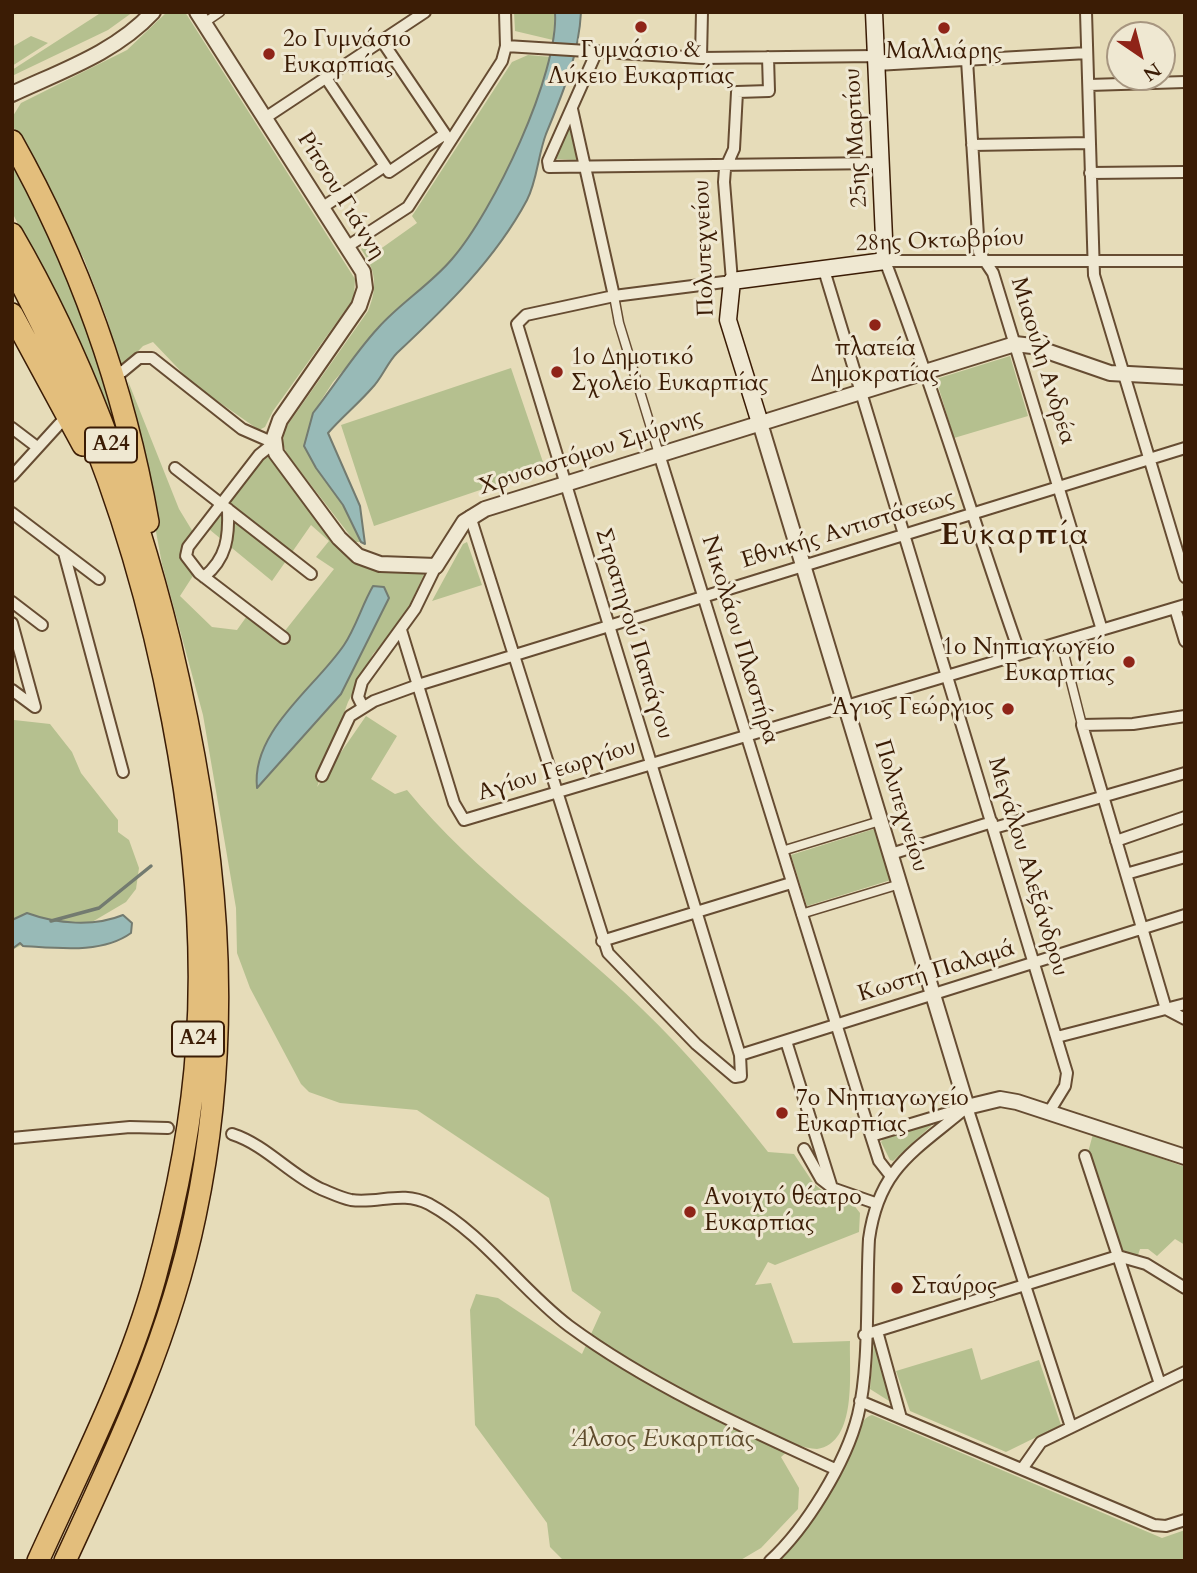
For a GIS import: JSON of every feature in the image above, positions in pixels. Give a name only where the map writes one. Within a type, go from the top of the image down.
[{"type":"highway","points":[[12,141],[70,253],[111,360],[137,464],[174,645],[176,669]]},
{"type":"highway","name":"Α24","points":[[12,234],[74,354],[104,425],[139,529],[176,669],[208,831],[216,902],[219,981],[217,1048],[206,1153],[187,1253],[161,1337],[111,1461],[65,1561]]},
{"type":"highway","name":"Α24","points":[[12,266],[80,405],[113,499],[158,658],[182,781],[197,919],[198,1043],[183,1158],[146,1308],[113,1395],[38,1561]]},
{"type":"highway","points":[[12,314],[113,499]]},
{"type":"main road","name":"25ης Μαρτίου","points":[[874,12],[885,261]]},
{"type":"main road","name":"28ης Οκτωβρίου","points":[[732,281],[885,261]]},
{"type":"main road","name":"Πολυτεχνείου","points":[[732,281],[727,316],[760,423]]},
{"type":"street","points":[[12,94],[106,50],[130,34],[153,12]]},
{"type":"street","points":[[200,18],[220,12]]},
{"type":"street","points":[[401,12],[408,23]]},
{"type":"street","points":[[265,118],[425,12]]},
{"type":"street","points":[[348,246],[408,207],[447,138],[499,65],[506,46],[505,12]]},
{"type":"street","points":[[701,58],[702,12]]},
{"type":"street","points":[[1086,12],[1092,261],[1122,374],[1185,577]]},
{"type":"street","name":"Ρίτσου Γιάννη","points":[[200,18],[363,272],[363,297],[283,414],[274,443]]},
{"type":"street","points":[[382,41],[447,138]]},
{"type":"street","points":[[506,46],[701,58],[967,60],[1087,53]]},
{"type":"street","points":[[597,51],[548,166],[585,168],[881,163]]},
{"type":"street","name":"Πολυτεχνείου","points":[[732,281],[724,182],[734,149],[737,92],[769,90],[768,57]]},
{"type":"street","name":"Μιαούλη Ανδρέα","points":[[967,60],[979,249],[993,274],[1102,630]]},
{"type":"street","points":[[326,78],[389,172],[447,138]]},
{"type":"street","points":[[1089,85],[1185,82]]},
{"type":"street","name":"Νικολάου Πλαστήρα","points":[[572,109],[619,323],[836,1026],[879,1161],[890,1175]]},
{"type":"street","points":[[972,145],[1090,143]]},
{"type":"street","points":[[323,206],[385,166]]},
{"type":"street","points":[[1090,173],[1185,172]]},
{"type":"street","points":[[885,261],[927,370],[970,514],[1020,654]]},
{"type":"street","name":"28ης Οκτωβρίου","points":[[885,261],[1185,261]]},
{"type":"street","name":"Μεγάλου Αλεξάνδρου","points":[[824,270],[1068,1077],[1049,1112]]},
{"type":"street","name":"28ης Οκτωβρίου","points":[[614,296],[732,281]]},
{"type":"street","name":"Στρατηγού Παπάγου","points":[[614,296],[526,315],[517,322],[740,1055]]},
{"type":"street","name":"Χρυσοστόμου Σμύρνης","points":[[363,707],[358,697],[362,682],[420,601],[453,536],[470,516],[659,454],[1015,344],[1032,346],[1122,374],[1185,377]]},
{"type":"street","points":[[122,372],[139,359],[152,358],[243,429],[274,443],[280,462],[340,538],[358,556],[380,564],[436,566]]},
{"type":"street","points":[[12,476],[63,420]]},
{"type":"street","name":"Πολυτεχνείου","points":[[760,423],[967,1107],[1070,1427]]},
{"type":"street","points":[[12,428],[37,447]]},
{"type":"street","points":[[274,443],[259,455],[225,506],[188,547],[188,561],[204,577],[284,638]]},
{"type":"street","name":"Εθνικής Αντιστάσεως","points":[[322,776],[347,720],[363,707],[418,685],[1185,448]]},
{"type":"street","points":[[175,468],[311,574]]},
{"type":"street","points":[[204,577],[219,563],[225,550],[225,506]]},
{"type":"street","points":[[12,513],[99,579]]},
{"type":"street","points":[[470,516],[603,941],[620,968],[735,1077],[743,1073],[740,1055]]},
{"type":"street","points":[[64,554],[123,772]]},
{"type":"street","points":[[12,602],[42,625]]},
{"type":"street","points":[[1180,607],[1185,642]]},
{"type":"street","name":"Αγίου Γεωργίου","points":[[418,685],[454,803],[464,820],[1180,607]]},
{"type":"street","points":[[12,623],[35,707],[12,690]]},
{"type":"street","points":[[401,630],[418,685]]},
{"type":"street","points":[[1061,642],[1102,799],[1166,1009],[1185,1020]]},
{"type":"street","points":[[1082,725],[1133,724],[1185,716]]},
{"type":"street","points":[[891,854],[993,825],[1102,799],[1185,773]]},
{"type":"street","points":[[1116,841],[1185,817]]},
{"type":"street","points":[[782,852],[880,821]]},
{"type":"street","points":[[1126,874],[1185,857]]},
{"type":"street","points":[[603,941],[791,883]]},
{"type":"street","points":[[801,914],[900,884]]},
{"type":"street","name":"Κωστή Παλαμά","points":[[740,1055],[1185,915]]},
{"type":"street","points":[[1057,1037],[1185,1004]]},
{"type":"street","points":[[786,1041],[832,1188]]},
{"type":"street","points":[[871,1136],[967,1107],[1004,1099],[1185,1157]]},
{"type":"street","points":[[770,1561],[808,1517],[852,1433],[860,1401],[869,1239],[875,1203],[890,1175],[967,1107]]},
{"type":"street","points":[[12,1138],[130,1127],[168,1128]]},
{"type":"street","points":[[232,1134],[247,1139],[304,1181],[332,1194],[352,1200],[408,1196],[429,1205],[465,1230],[554,1313],[584,1336],[779,1446],[835,1469]]},
{"type":"street","points":[[804,1149],[821,1179],[832,1188],[875,1203]]},
{"type":"street","points":[[1085,1156],[1160,1384]]},
{"type":"street","points":[[864,1335],[1118,1256],[1146,1264],[1185,1288]]},
{"type":"street","points":[[877,1331],[901,1418]]},
{"type":"street","points":[[1022,1469],[1041,1442],[1185,1372]]},
{"type":"street","points":[[860,1401],[1158,1526],[1185,1520]]},
{"type":"green space","points":[[102,12],[133,12],[108,30],[12,76],[12,70]]},
{"type":"green space","points":[[167,12],[185,12],[355,279],[354,298],[273,411],[265,427],[259,430],[193,384],[153,342],[143,346],[121,369],[107,319],[84,259],[14,128],[13,116],[21,103],[127,50]]},
{"type":"green space","points":[[514,12],[555,12],[553,40],[515,31]]},
{"type":"green space","points":[[31,36],[48,43],[12,66],[12,47]]},
{"type":"green space","points":[[528,55],[563,58],[493,224],[394,313],[333,382],[313,413],[304,446],[316,468],[343,505],[361,542],[355,542],[287,454],[283,444],[284,430],[368,311],[374,279],[370,264],[361,249],[372,241],[379,250],[417,223],[412,216],[512,62]]},
{"type":"green space","points":[[570,130],[577,160],[556,159],[568,131]]},
{"type":"green space","points":[[12,154],[96,341],[128,473],[67,323],[12,212]]},
{"type":"green space","points":[[1010,356],[1028,416],[954,438],[936,379]]},
{"type":"green space","points":[[511,368],[545,468],[374,526],[341,425]]},
{"type":"green space","name":"Άλσος Ευκαρπίας","points":[[128,381],[179,509],[193,532],[187,547],[198,568],[180,596],[212,627],[237,630],[254,606],[284,632],[334,569],[316,557],[329,541],[311,525],[272,581],[204,525],[270,448],[341,537],[382,567],[424,574],[403,620],[373,654],[348,702],[317,787],[366,716],[397,736],[371,779],[395,794],[407,790],[462,849],[612,981],[675,1042],[768,1152],[794,1154],[814,1184],[832,1198],[853,1204],[860,1213],[859,1232],[775,1265],[768,1262],[755,1285],[771,1283],[793,1343],[850,1341],[850,1387],[845,1420],[839,1434],[830,1444],[817,1449],[795,1445],[781,1457],[799,1488],[798,1509],[761,1548],[739,1561],[564,1561],[550,1547],[547,1523],[475,1425],[470,1310],[476,1294],[498,1298],[582,1354],[601,1312],[572,1291],[549,1198],[417,1110],[340,1103],[309,1092],[301,1084],[250,988],[237,953],[236,908],[203,715],[162,564]]},
{"type":"green space","points":[[467,542],[482,585],[432,601],[463,544]]},
{"type":"green space","points":[[14,720],[50,724],[72,752],[81,773],[118,820],[118,832],[129,840],[139,868],[136,889],[126,902],[58,942],[25,943],[12,950]]},
{"type":"green space","points":[[877,828],[894,879],[807,906],[791,855]]},
{"type":"green space","points":[[930,1123],[931,1126],[893,1161],[890,1160],[881,1142],[884,1138]]},
{"type":"green space","points":[[1093,1134],[1185,1167],[1185,1245],[1175,1239],[1157,1256],[1148,1249],[1140,1249],[1137,1258],[1119,1253],[1087,1156]]},
{"type":"green space","points":[[874,1342],[891,1399],[889,1401],[870,1389]]},
{"type":"green space","points":[[972,1348],[981,1380],[1039,1360],[1061,1425],[1006,1452],[910,1411],[896,1371]]},
{"type":"green space","points":[[872,1415],[1162,1538],[1185,1530],[1185,1561],[779,1561],[820,1509],[844,1466],[861,1425]]},
{"type":"water","points":[[555,12],[581,12],[580,28],[569,74],[543,142],[527,200],[484,263],[451,301],[397,353],[376,384],[328,433],[360,506],[365,544],[361,542],[343,505],[316,468],[304,446],[313,413],[378,328],[452,259],[486,209],[504,177],[535,105],[553,38]]},
{"type":"water","points":[[373,586],[384,587],[389,598],[341,694],[257,788],[258,767],[274,729],[344,645]]},
{"type":"water","points":[[27,913],[75,923],[112,919],[123,915],[132,923],[131,933],[119,940],[93,947],[51,948],[23,946],[20,943],[12,949],[12,920]]},
{"type":"waterway","points":[[51,921],[99,908],[151,866]]},
{"type":"place","name":"Γυμνάσιο & Λύκειο Ευκαρπίας","points":[[641,27]]},
{"type":"place","name":"Μαλλιάρης","points":[[944,28]]},
{"type":"place","name":"2ο Γυμνάσιο Ευκαρπίας","points":[[269,54]]},
{"type":"place","name":"πλατεία Δημοκρατίας","points":[[875,325]]},
{"type":"place","name":"1ο Δημοτικό Σχολείο Ευκαρπίας","points":[[557,372]]},
{"type":"place","name":"1ο Νηπιαγωγείο Ευκαρπίας","points":[[1129,662]]},
{"type":"place","name":"Άγιος Γεώργιος","points":[[1008,709]]},
{"type":"place","name":"7ο Νηπιαγωγείο Ευκαρπίας","points":[[782,1113]]},
{"type":"place","name":"Ανοιχτό θέατρο Ευκαρπίας","points":[[690,1212]]},
{"type":"place","name":"Σταύρος","points":[[897,1288]]},
{"type":"district","name":"Ευκαρπία","points":[[1015,537]]}]
